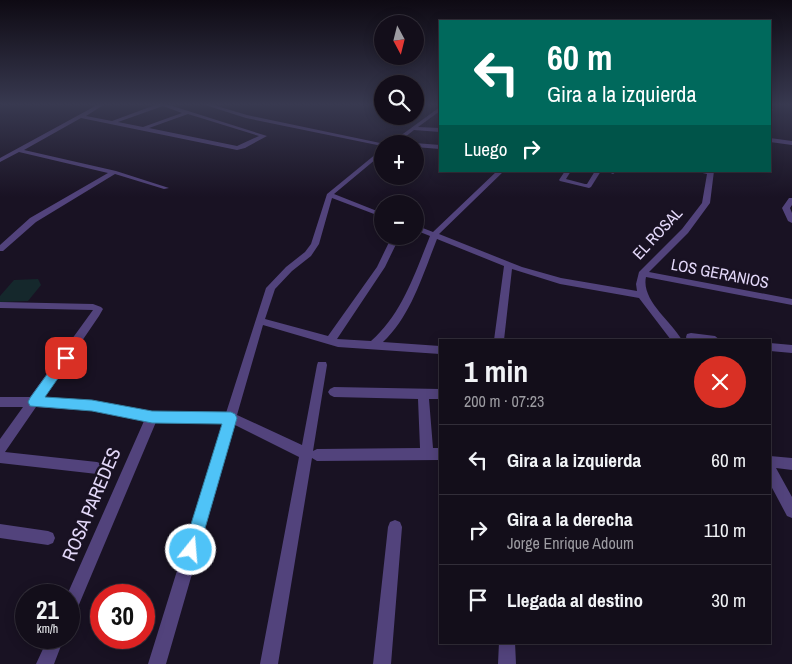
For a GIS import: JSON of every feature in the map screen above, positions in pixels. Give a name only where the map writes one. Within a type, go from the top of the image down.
[{"type":"street","points":[[0,160],[45,135]]},
{"type":"street","points":[[173,135],[237,148],[243,148],[264,136],[261,135]]},
{"type":"street","points":[[338,135],[374,142]]},
{"type":"street","points":[[771,136],[792,138]]},
{"type":"street","points":[[771,140],[792,143]]},
{"type":"street","points":[[424,146],[439,147]]},
{"type":"street","points":[[18,150],[114,172],[166,188]]},
{"type":"street","points":[[157,664],[271,288],[308,254],[315,244],[329,195],[374,158]]},
{"type":"street","points":[[0,249],[33,220],[114,172]]},
{"type":"street","points":[[374,345],[388,332],[400,312],[415,284],[434,235],[500,172]]},
{"type":"street","points":[[567,172],[562,180],[585,186],[588,186],[597,172]]},
{"type":"street","name":"EL ROSAL","points":[[642,294],[642,274],[685,231],[706,203],[711,172]]},
{"type":"street","points":[[329,195],[374,212]]},
{"type":"street","points":[[792,200],[786,208],[792,221]]},
{"type":"street","points":[[424,231],[508,264],[560,281],[642,294],[676,339]]},
{"type":"street","points":[[330,341],[381,267],[392,245]]},
{"type":"street","points":[[499,339],[508,264]]},
{"type":"street","name":"LOS GERANIOS","points":[[642,274],[792,302]]},
{"type":"street","points":[[0,306],[93,307],[98,309],[35,402],[0,449]]},
{"type":"street","points":[[260,321],[330,341],[439,350]]},
{"type":"street","points":[[691,337],[707,339]]},
{"type":"street","points":[[771,347],[792,349]]},
{"type":"street","points":[[269,664],[311,454],[322,365]]},
{"type":"street","points":[[334,392],[439,394]]},
{"type":"street","points":[[0,402],[35,402],[92,406],[152,417],[231,418],[311,454],[434,454],[423,394]]},
{"type":"street","name":"ROSA PAREDES","points":[[79,584],[152,417]]},
{"type":"street","points":[[0,457],[97,468]]},
{"type":"street","points":[[771,462],[792,464]]},
{"type":"street","points":[[771,474],[792,512]]},
{"type":"street","points":[[382,664],[395,527]]},
{"type":"street","points":[[0,531],[48,538]]},
{"type":"street","points":[[507,644],[507,664]]},
{"type":"street","points":[[45,664],[51,649]]},
{"type":"green space","points":[[38,279],[41,285],[28,301],[0,302],[0,296],[14,280]]},
{"type":"route","points":[[66,358],[35,402],[108,408],[152,417],[231,418],[191,550]]}]
